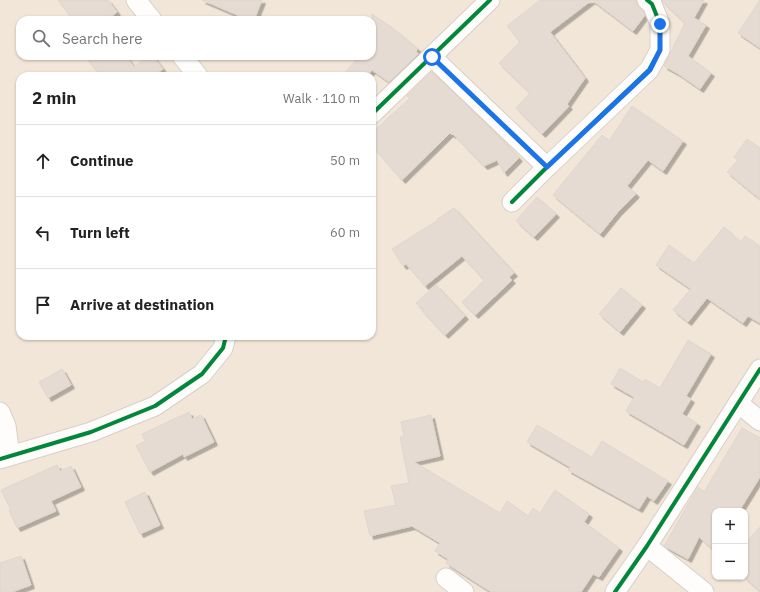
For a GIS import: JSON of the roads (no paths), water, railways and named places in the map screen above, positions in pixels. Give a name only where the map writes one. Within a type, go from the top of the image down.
[{"type":"street","points":[[136,0],[149,16]]},
{"type":"street","points":[[376,110],[490,0]]},
{"type":"street","points":[[512,202],[650,70],[660,50],[660,24],[652,4],[648,0]]},
{"type":"street","points":[[432,57],[547,167]]},
{"type":"street","points":[[185,60],[195,72]]},
{"type":"street","points":[[0,412],[6,426],[5,457],[91,432],[155,406],[202,374],[223,348],[225,340]]},
{"type":"street","points":[[615,592],[647,546],[760,368]]},
{"type":"street","points":[[738,403],[760,421]]},
{"type":"street","points":[[647,546],[704,592]]},
{"type":"street","points":[[446,578],[464,592]]}]
